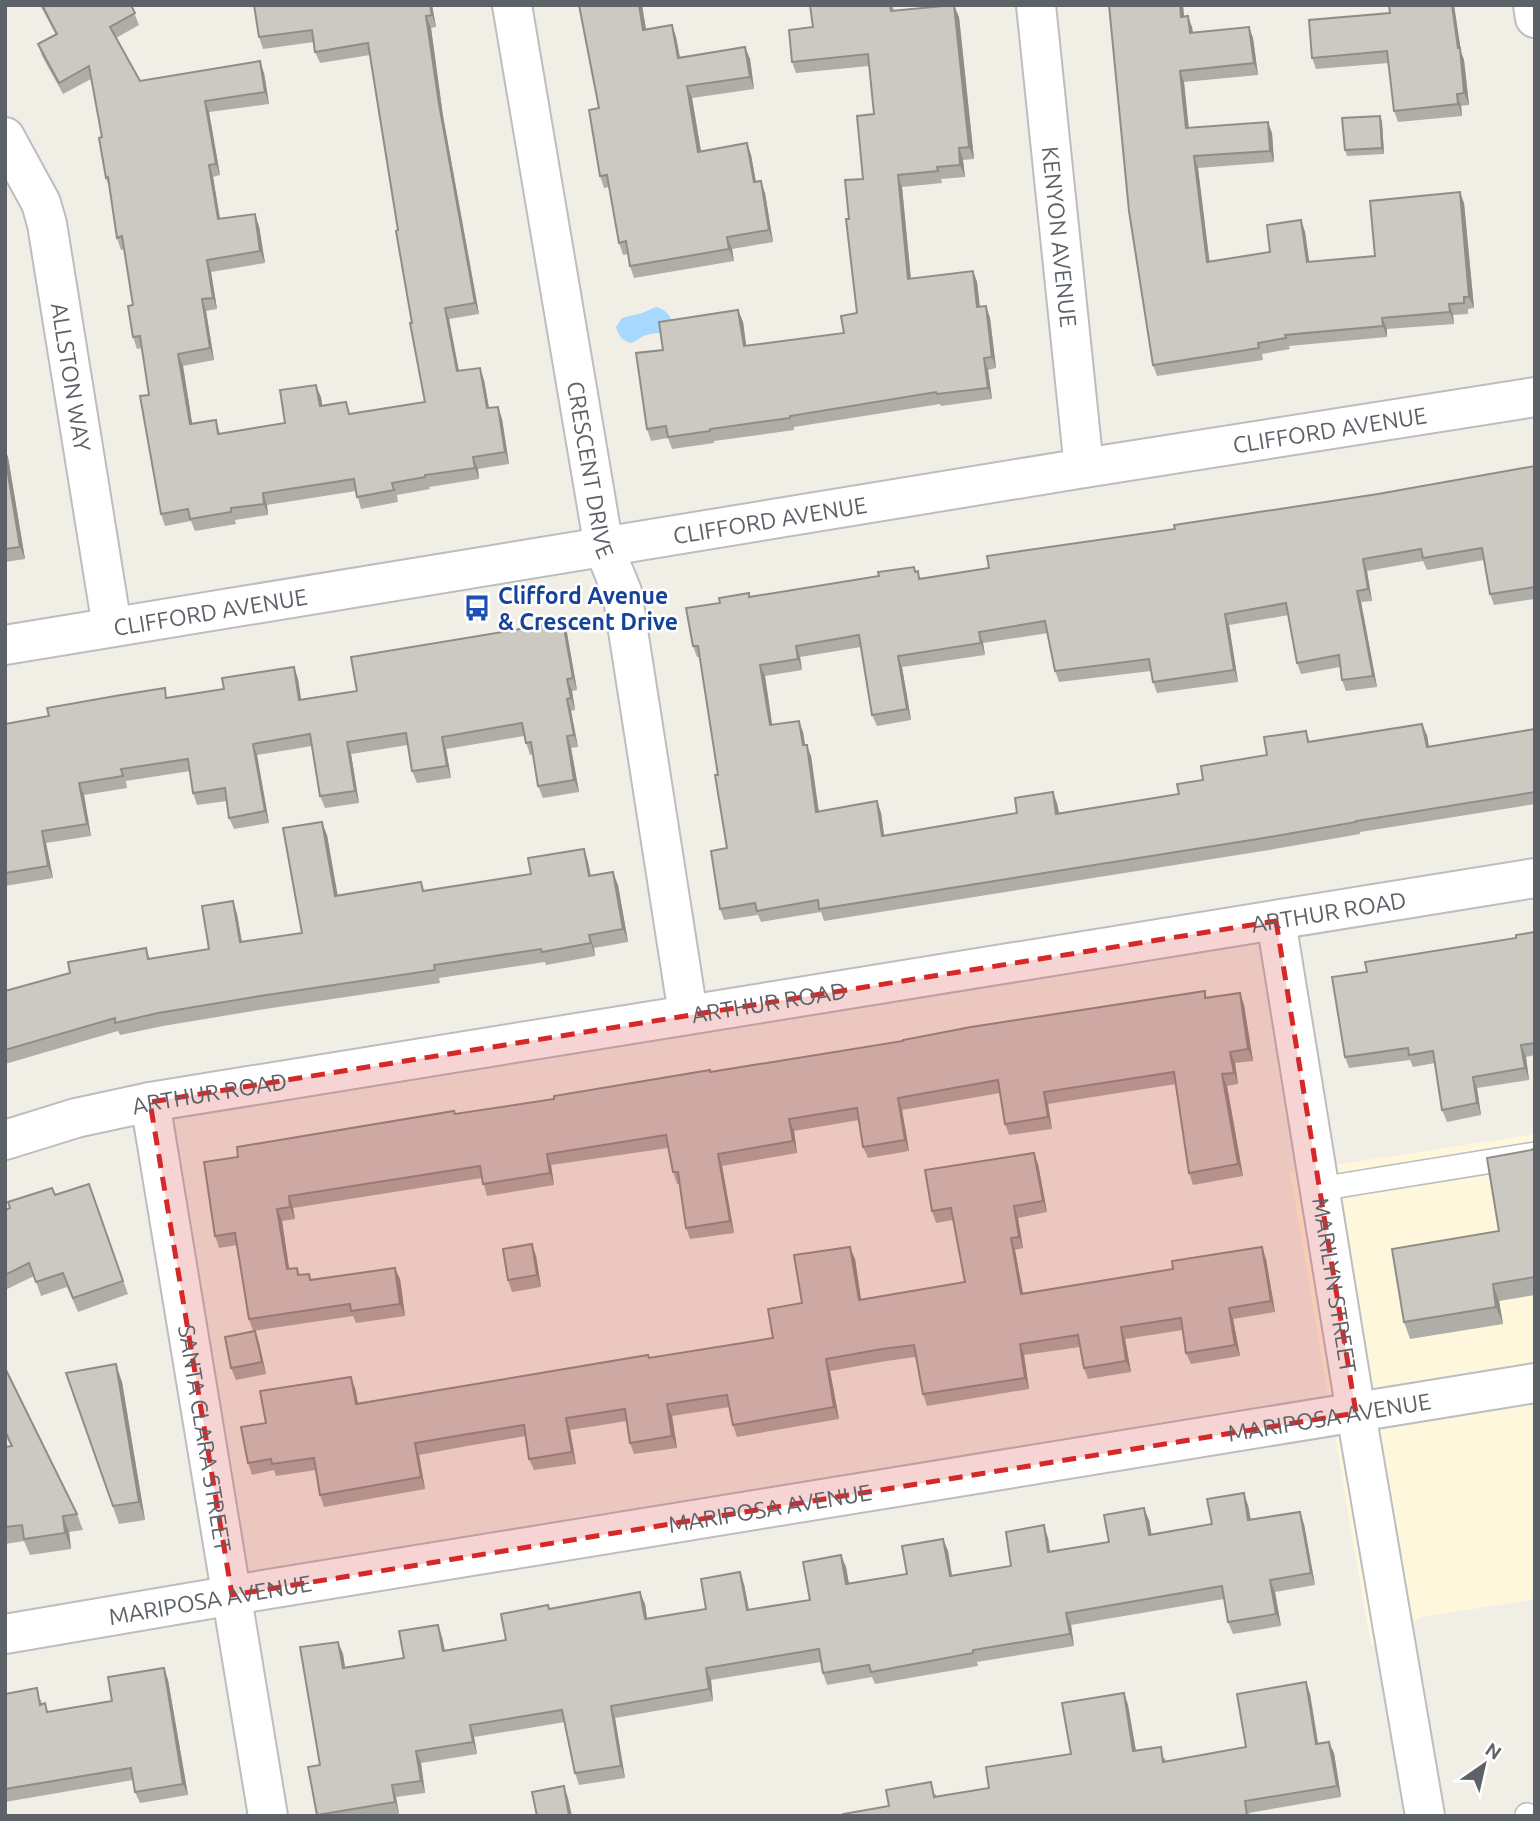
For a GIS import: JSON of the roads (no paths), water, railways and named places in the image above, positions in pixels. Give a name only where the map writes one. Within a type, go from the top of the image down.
[{"type":"street","name":"CRESCENT DRIVE","points":[[512,5],[604,548],[622,592],[688,1014]]},
{"type":"street","name":"KENYON AVENUE","points":[[1036,5],[1084,468]]},
{"type":"street","points":[[1533,5],[1535,18]]},
{"type":"street","name":"ALLSTON WAY","points":[[5,137],[41,203],[47,224],[113,627]]},
{"type":"street","name":"CLIFFORD AVENUE","points":[[5,645],[1535,397]]},
{"type":"street","name":"ARTHUR ROAD","points":[[5,1140],[76,1118],[150,1102],[1535,878]]},
{"type":"street","name":"MARILYN STREET","points":[[1276,921],[1425,1816]]},
{"type":"street","name":"SANTA CLARA STREET","points":[[150,1102],[268,1816]]},
{"type":"street","name":"MARIPOSA AVENUE","points":[[5,1634],[1535,1383]]},
{"type":"lane","points":[[1319,1189],[1535,1154]]},
{"type":"water","points":[[656,307],[666,312],[671,319],[672,322],[666,329],[632,343],[621,338],[616,327],[622,318]]},
{"type":"place","name":"Clifford Avenue & Crescent Drive","points":[[477,608]]}]
